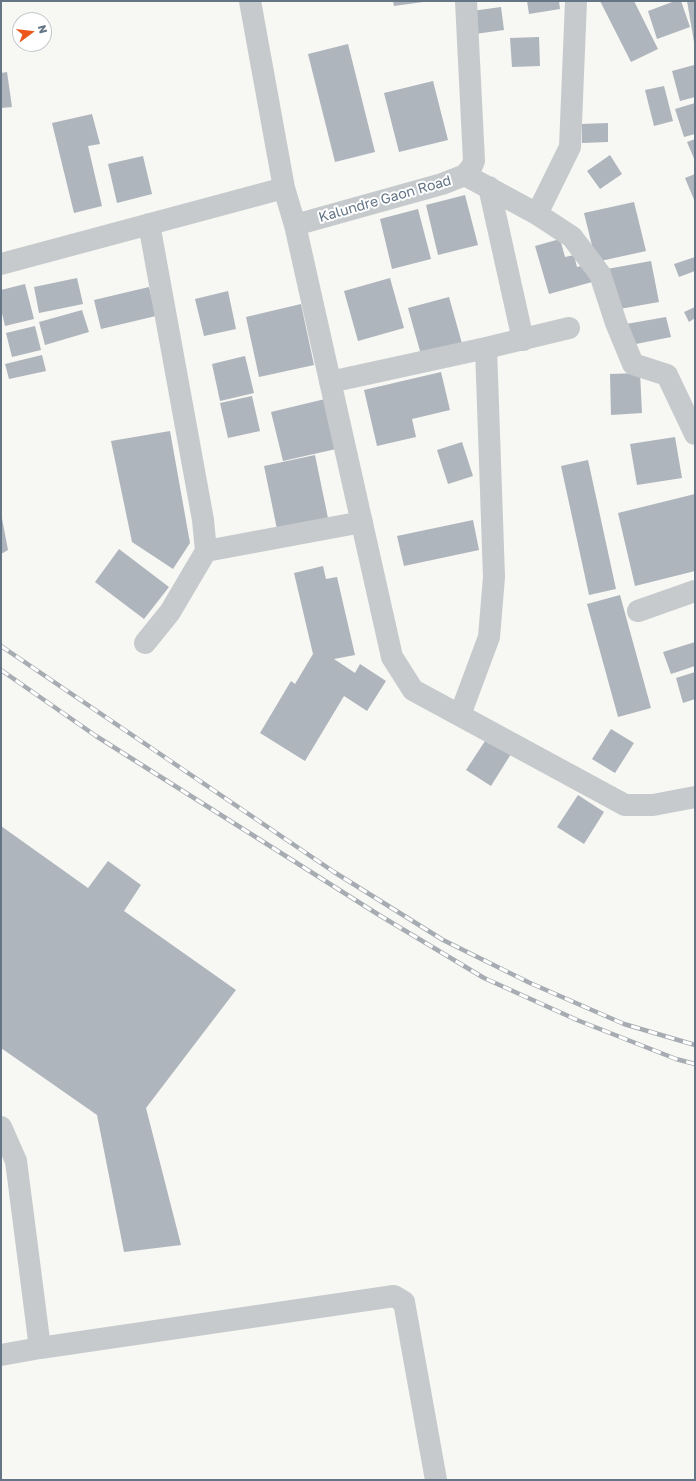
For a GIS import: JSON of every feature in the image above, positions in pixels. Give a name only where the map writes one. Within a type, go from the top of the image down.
[{"type":"street","points":[[250,1],[284,188],[295,225],[392,657],[413,690],[625,805],[653,805],[695,797]]},
{"type":"street","name":"Kalundre Gaon Road","points":[[295,225],[442,184],[465,175],[474,161],[466,1]]},
{"type":"street","points":[[537,214],[570,147],[576,1]]},
{"type":"street","points":[[465,175],[537,214],[572,237],[600,274],[616,323],[634,364],[667,375],[695,434]]},
{"type":"street","points":[[489,187],[523,340]]},
{"type":"street","points":[[1,264],[284,188]]},
{"type":"street","points":[[145,643],[170,612],[206,551],[203,520],[149,224]]},
{"type":"street","points":[[330,382],[523,340],[569,328]]},
{"type":"street","points":[[460,716],[489,637],[494,577],[486,348]]},
{"type":"street","points":[[206,551],[362,522]]},
{"type":"street","points":[[638,611],[695,591]]},
{"type":"street","points":[[1,1127],[16,1162],[40,1348]]},
{"type":"street","points":[[1,1355],[394,1296],[404,1302],[436,1480]]},
{"type":"building","points":[[393,1],[423,1],[423,2],[394,6]]},
{"type":"building","points":[[527,1],[559,1],[560,9],[529,14]]},
{"type":"building","points":[[600,1],[634,1],[658,49],[631,62]]},
{"type":"building","points":[[675,1],[681,1],[690,27],[657,39],[648,11]]},
{"type":"building","points":[[687,1],[695,1],[695,42],[694,42]]},
{"type":"building","points":[[501,7],[504,30],[475,34],[472,11]]},
{"type":"building","points":[[539,37],[540,66],[512,67],[510,38]]},
{"type":"building","points":[[348,44],[375,152],[335,162],[308,54]]},
{"type":"building","points":[[694,65],[695,97],[680,101],[672,71]]},
{"type":"building","points":[[7,72],[12,107],[1,108],[1,73]]},
{"type":"building","points":[[433,81],[448,140],[399,152],[384,93]]},
{"type":"building","points":[[664,86],[673,121],[654,126],[645,90]]},
{"type":"building","points":[[695,103],[695,134],[684,137],[675,109]]},
{"type":"building","points":[[92,114],[100,144],[88,146],[102,206],[74,213],[52,123]]},
{"type":"building","points":[[608,123],[608,142],[582,143],[582,124]]},
{"type":"building","points":[[695,139],[695,161],[687,142]]},
{"type":"building","points":[[610,155],[622,174],[600,189],[587,171]]},
{"type":"building","points":[[143,156],[152,194],[117,203],[108,164]]},
{"type":"building","points":[[695,174],[695,202],[685,178]]},
{"type":"building","points":[[465,195],[478,245],[438,255],[426,205]]},
{"type":"building","points":[[634,202],[646,251],[596,262],[584,213]]},
{"type":"building","points":[[418,209],[431,259],[392,269],[380,219]]},
{"type":"building","points":[[560,239],[565,257],[574,255],[577,267],[588,264],[592,282],[549,294],[535,246]]},
{"type":"building","points":[[695,257],[695,271],[679,277],[674,264]]},
{"type":"building","points":[[651,261],[659,302],[614,310],[607,269]]},
{"type":"building","points":[[77,278],[83,304],[39,313],[34,287]]},
{"type":"building","points":[[390,278],[404,328],[358,341],[344,291]]},
{"type":"building","points":[[25,284],[34,319],[5,326],[1,309],[1,290]]},
{"type":"building","points":[[149,287],[156,316],[101,329],[94,300]]},
{"type":"building","points":[[228,291],[236,329],[204,336],[195,299]]},
{"type":"building","points":[[449,297],[463,347],[422,358],[408,308]]},
{"type":"building","points":[[301,304],[314,365],[259,377],[246,317]]},
{"type":"building","points":[[695,307],[695,318],[689,322],[684,312]]},
{"type":"building","points":[[82,310],[89,332],[45,345],[39,322]]},
{"type":"building","points":[[666,317],[671,337],[631,345],[626,324]]},
{"type":"building","points":[[35,326],[41,350],[12,357],[6,333]]},
{"type":"building","points":[[42,355],[46,371],[9,379],[5,364]]},
{"type":"building","points":[[245,356],[254,393],[220,401],[212,364]]},
{"type":"building","points":[[441,372],[450,410],[412,419],[416,437],[377,446],[364,390]]},
{"type":"building","points":[[640,373],[642,413],[611,415],[610,374]]},
{"type":"building","points":[[252,396],[260,431],[228,438],[220,403]]},
{"type":"building","points":[[325,399],[336,449],[283,461],[271,412]]},
{"type":"building","points":[[170,431],[190,543],[173,569],[132,542],[111,441]]},
{"type":"building","points":[[675,437],[682,478],[637,485],[630,444]]},
{"type":"building","points":[[462,442],[473,476],[448,484],[437,450]]},
{"type":"building","points":[[315,455],[329,523],[278,534],[264,466]]},
{"type":"building","points":[[588,460],[616,589],[589,595],[561,466]]},
{"type":"building","points":[[695,494],[695,571],[635,586],[618,513]]},
{"type":"building","points":[[1,513],[8,550],[1,554]]},
{"type":"building","points":[[473,520],[479,550],[404,566],[397,536]]},
{"type":"building","points":[[119,549],[169,587],[144,619],[95,582]]},
{"type":"building","points":[[323,566],[326,579],[337,577],[355,655],[334,659],[355,673],[360,664],[386,681],[367,711],[344,696],[305,761],[260,733],[291,681],[295,684],[313,654],[294,573]]},
{"type":"building","points":[[620,595],[651,708],[618,717],[587,604]]},
{"type":"building","points":[[695,642],[695,666],[671,674],[663,652]]},
{"type":"building","points":[[695,672],[695,699],[683,703],[676,678]]},
{"type":"building","points":[[611,729],[634,743],[615,773],[592,759]]},
{"type":"building","points":[[487,738],[511,754],[491,786],[466,770]]},
{"type":"building","points":[[578,795],[604,812],[584,844],[557,827]]},
{"type":"building","points":[[1,826],[88,888],[108,861],[141,885],[124,911],[236,990],[146,1108],[181,1245],[124,1252],[97,1115],[1,1048]]},
{"type":"railway","points":[[1,646],[334,872],[443,940],[530,983],[624,1024],[695,1045]]},
{"type":"railway","points":[[1,670],[96,736],[379,915],[484,978],[577,1020],[676,1059],[695,1064]]}]
